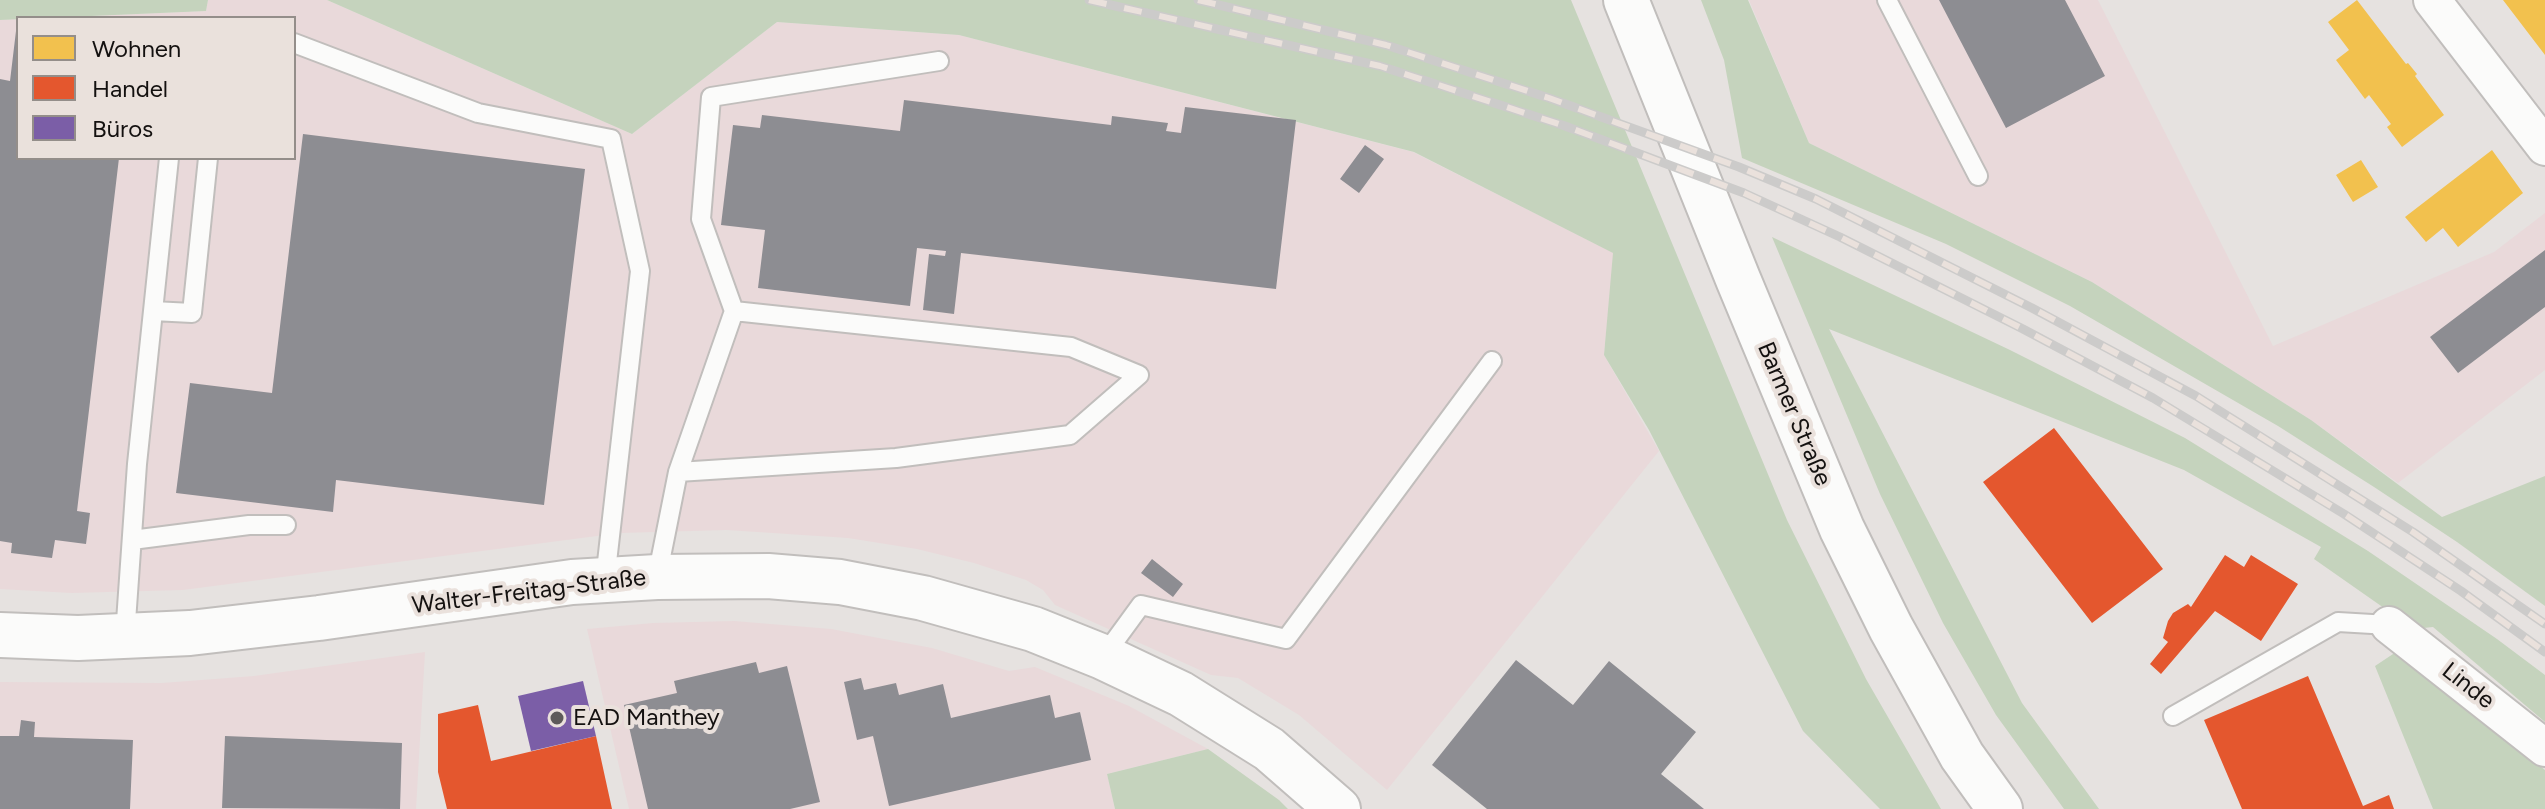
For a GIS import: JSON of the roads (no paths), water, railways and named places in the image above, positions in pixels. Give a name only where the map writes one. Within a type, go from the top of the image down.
[{"type":"street","name":"Barmer Straße","points":[[1626,0],[1842,529],[1891,628],[1962,756],[2000,809]]},
{"type":"street","points":[[2432,0],[2545,147]]},
{"type":"street","name":"Walter-Freitag-Straße","points":[[0,635],[78,638],[190,633],[572,582],[768,576],[840,582],[923,598],[1033,629],[1103,657],[1181,694],[1269,749],[1338,809]]},
{"type":"street","name":"Linde","points":[[2389,625],[2545,748]]},
{"type":"lane","points":[[1887,0],[1978,176]]},
{"type":"lane","points":[[296,44],[478,113],[611,139],[640,271],[605,580]]},
{"type":"lane","points":[[657,577],[678,472],[734,311],[701,219],[711,97],[939,61]]},
{"type":"lane","points":[[125,636],[137,464],[169,160]]},
{"type":"lane","points":[[153,311],[192,313],[208,160]]},
{"type":"lane","points":[[678,472],[896,458],[1070,435],[1139,375],[1071,347],[734,311]]},
{"type":"lane","points":[[1103,657],[1141,605],[1286,639],[1492,361]]},
{"type":"lane","points":[[132,540],[249,525],[286,525]]},
{"type":"lane","points":[[2173,716],[2338,622],[2389,625]]},
{"type":"railway","points":[[1089,0],[1380,66],[1565,126],[1744,193],[1840,237],[2153,398],[2344,514],[2461,591],[2545,652]]},
{"type":"railway","points":[[1198,0],[1386,45],[1549,98],[1739,167],[1816,199],[2032,308],[2196,396],[2413,532],[2545,624]]},
{"type":"place","name":"EAD Manthey","points":[[557,718]]}]
